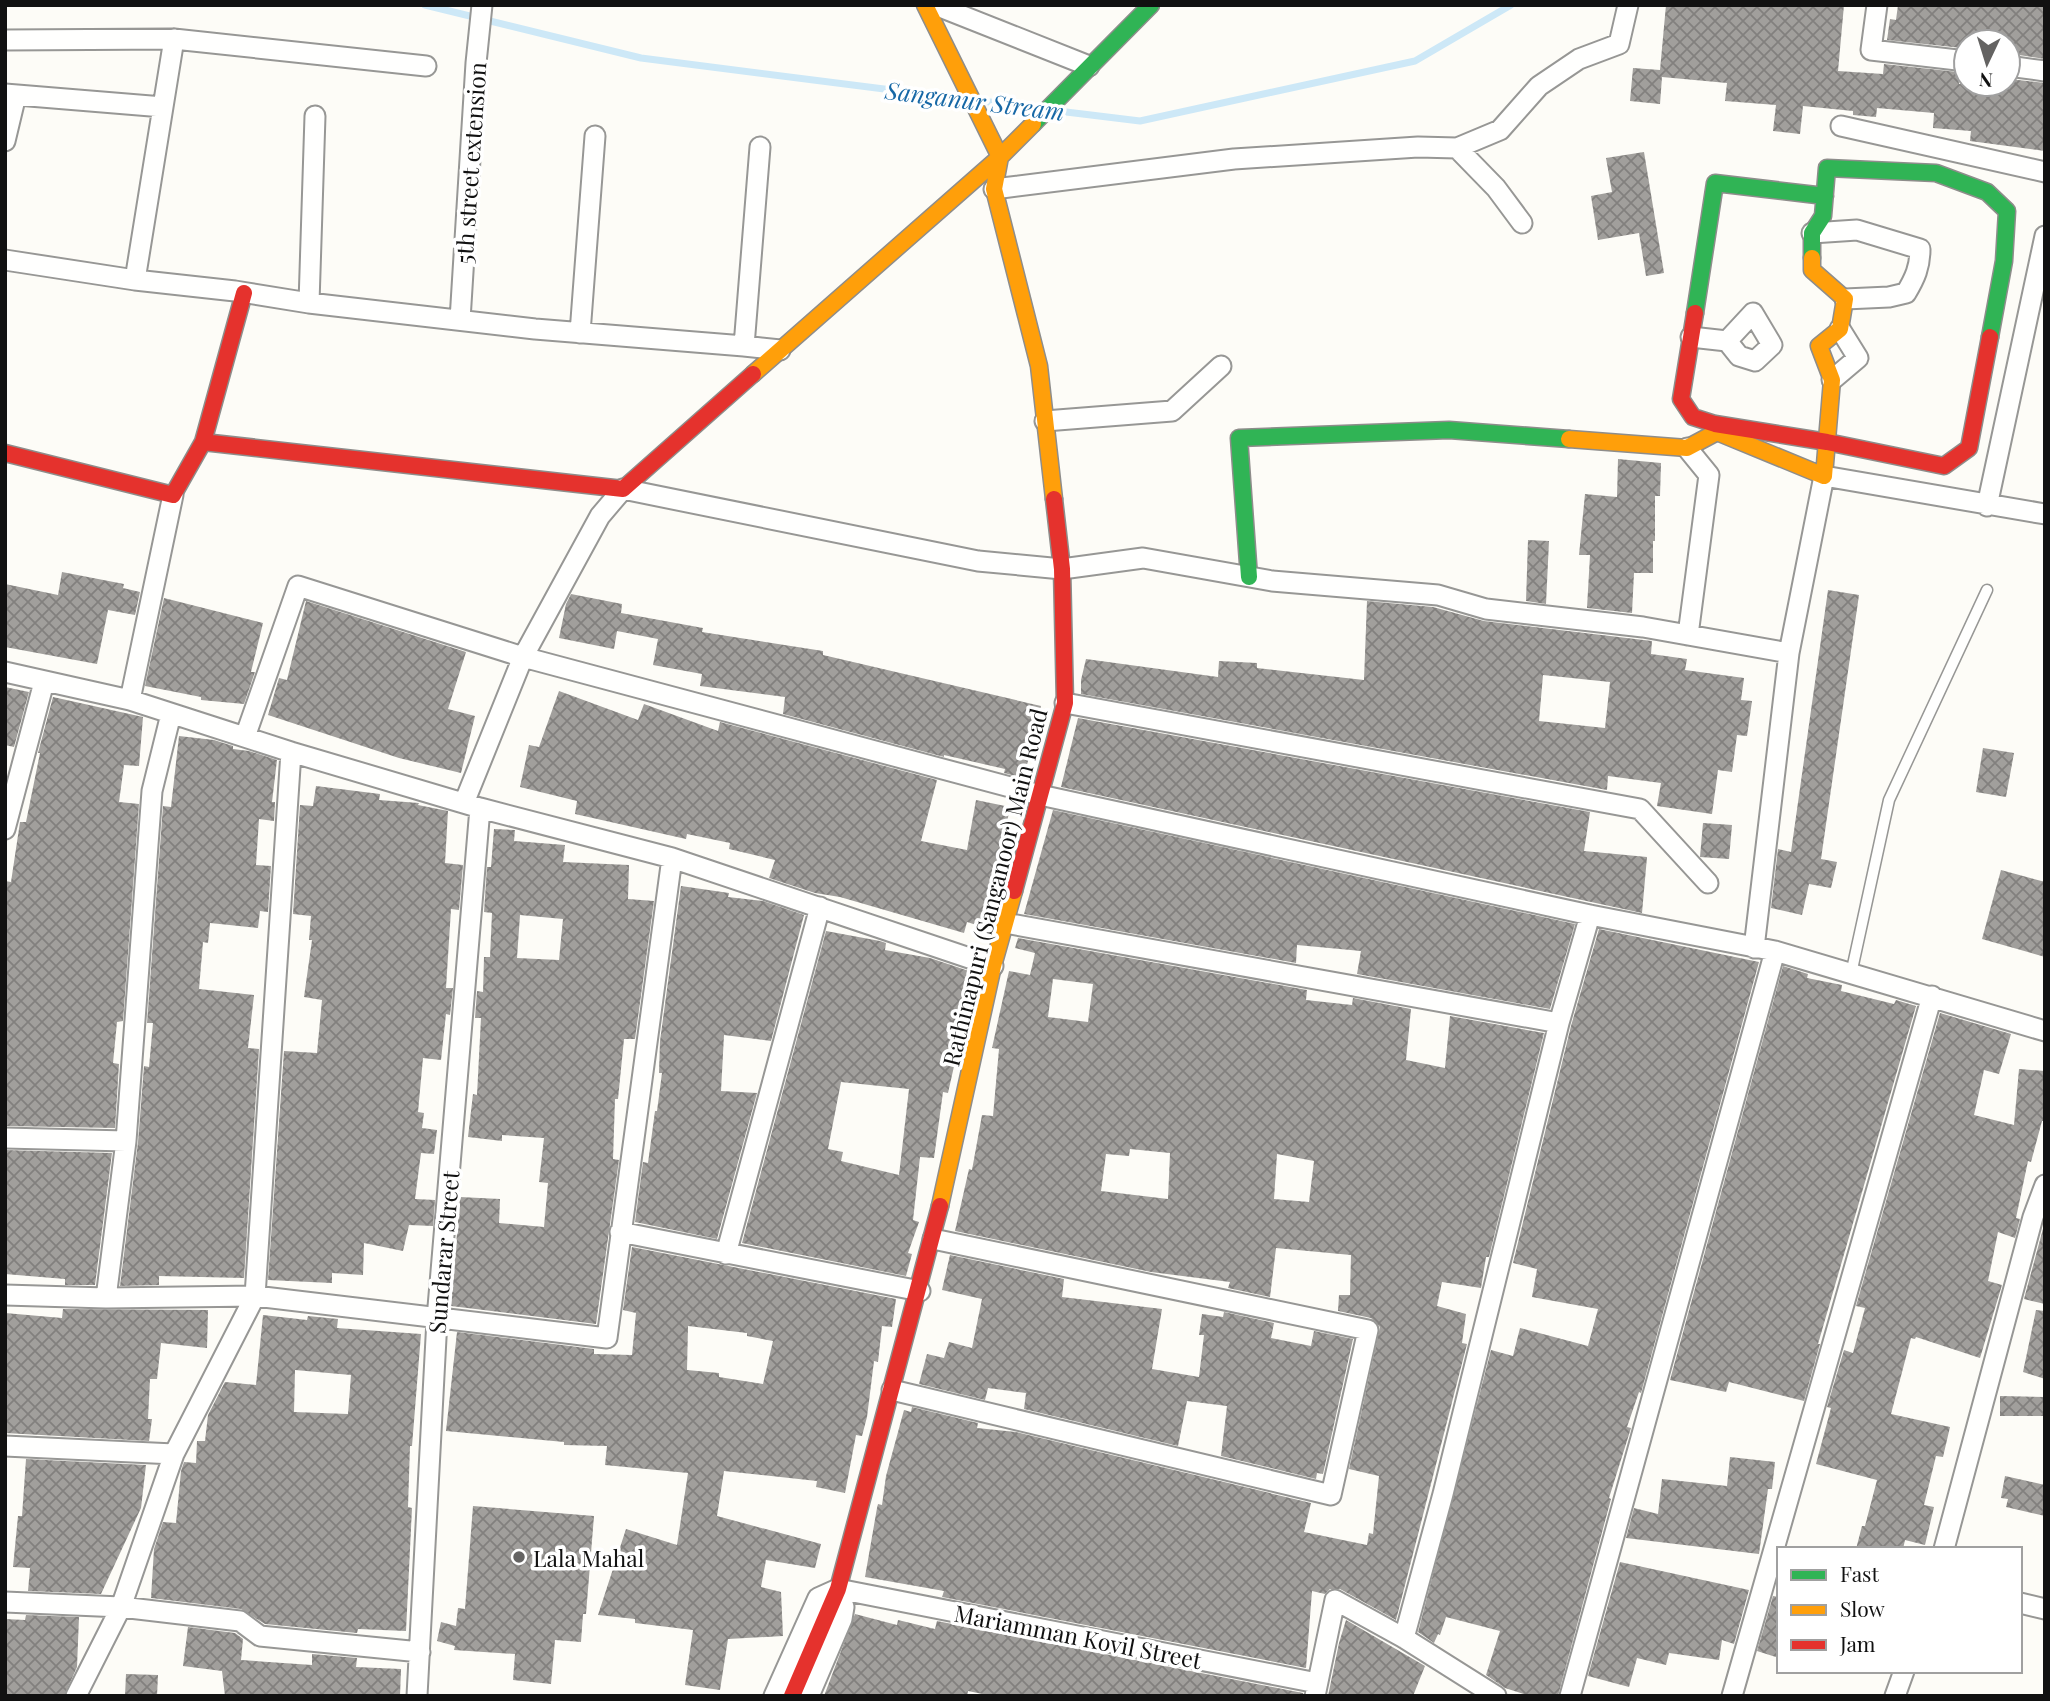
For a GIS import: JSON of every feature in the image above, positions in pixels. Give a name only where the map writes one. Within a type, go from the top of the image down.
[{"type":"street","name":"5th street extension","points":[[460,320],[482,5]]},
{"type":"street","points":[[925,5],[1000,157]]},
{"type":"street","points":[[935,5],[1084,71]]},
{"type":"street","points":[[623,488],[1000,157],[1151,5]]},
{"type":"street","points":[[994,189],[1234,159],[1418,147],[1457,148],[1500,130],[1539,86],[1579,60],[1619,44],[1628,5]]},
{"type":"street","points":[[1877,5],[1871,50],[1952,59]]},
{"type":"street","points":[[135,280],[174,39]]},
{"type":"street","points":[[5,40],[174,39],[426,66]]},
{"type":"street","points":[[2022,68],[2045,71]]},
{"type":"street","points":[[5,141],[10,94],[163,107]]},
{"type":"street","points":[[309,303],[315,116]]},
{"type":"street","points":[[1841,126],[2045,172]]},
{"type":"street","points":[[580,333],[595,136]]},
{"type":"street","points":[[744,346],[760,148]]},
{"type":"street","points":[[1457,148],[1496,188],[1522,223]]},
{"type":"street","name":"Rathinapuri (Sanganoor) Main Road","points":[[792,1696],[838,1589],[920,1291],[993,966],[1065,704],[1062,569],[1039,366],[994,189],[1000,157]]},
{"type":"street","points":[[1812,233],[1857,230],[1920,249],[1920,264],[1906,293],[1889,297],[1845,299],[1812,270],[1812,233],[1823,216],[1825,196],[1827,168],[1936,173],[1987,192],[2007,211],[2004,261],[1969,448],[1944,466],[1827,442],[1715,424],[1693,417],[1681,399],[1715,183],[1825,196]]},
{"type":"street","points":[[1987,506],[2045,236]]},
{"type":"street","points":[[5,260],[309,303],[580,333],[780,349]]},
{"type":"street","points":[[130,700],[173,495],[203,442],[244,293]]},
{"type":"street","points":[[1832,380],[1858,358],[1840,329],[1845,299]]},
{"type":"street","points":[[1754,948],[1789,653],[1824,476],[1832,380],[1819,346],[1840,329]]},
{"type":"street","points":[[1691,337],[1727,341]]},
{"type":"street","points":[[1045,421],[1172,411],[1221,366]]},
{"type":"street","points":[[1249,577],[1239,438],[1449,430],[1687,448],[1717,432],[1824,476],[2045,514]]},
{"type":"street","points":[[203,442],[623,488],[978,561],[1062,569],[1143,558],[1272,581],[1438,595],[1486,609],[1643,627],[1789,653]]},
{"type":"street","points":[[1687,448],[1709,475],[1688,635]]},
{"type":"street","points":[[5,453],[173,495]]},
{"type":"street","name":"Sundarar Street","points":[[417,1696],[437,1319],[472,806],[523,657],[600,516],[623,488]]},
{"type":"street","points":[[245,737],[298,586],[523,657],[1040,795],[1590,915],[1775,951],[2045,1031]]},
{"type":"street","points":[[5,672],[130,700],[472,806],[672,858],[993,966]]},
{"type":"street","points":[[5,830],[44,682]]},
{"type":"street","points":[[1065,704],[1640,809],[1708,883]]},
{"type":"street","points":[[106,1298],[125,1141],[152,791],[171,714]]},
{"type":"street","points":[[76,1696],[121,1607],[174,1454],[256,1296],[291,752]]},
{"type":"street","points":[[5,1295],[106,1298],[256,1296],[607,1338],[672,858]]},
{"type":"street","points":[[726,1254],[820,907]]},
{"type":"street","points":[[1404,1638],[1446,1482],[1559,1023],[1590,915]]},
{"type":"street","points":[[1005,923],[1559,1023]]},
{"type":"street","points":[[1570,1696],[1775,951]]},
{"type":"street","points":[[1732,1696],[1931,996]]},
{"type":"street","points":[[5,1138],[125,1141]]},
{"type":"street","points":[[1945,1547],[2033,1217],[2045,1185]]},
{"type":"street","points":[[620,1232],[920,1291]]},
{"type":"street","points":[[892,1390],[1331,1495],[1368,1330],[933,1239]]},
{"type":"street","points":[[5,1446],[174,1454]]},
{"type":"street","points":[[774,1696],[818,1598],[838,1589],[844,1607],[842,1619],[809,1696]]},
{"type":"street","name":"Mariamman Kovil Street","points":[[838,1589],[1316,1689]]},
{"type":"street","points":[[1316,1689],[1335,1600],[1404,1638],[1496,1696]]},
{"type":"street","points":[[5,1602],[121,1607],[240,1621],[260,1636],[420,1652]]},
{"type":"street","points":[[2022,1603],[2045,1609]]},
{"type":"street","points":[[1895,1696],[1903,1673]]},
{"type":"lane","points":[[1851,974],[1889,800],[1987,590]]},
{"type":"building","points":[[1666,5],[1844,5],[1838,71],[1883,74],[1884,64],[1952,71],[1952,98],[2022,98],[2022,80],[2045,83],[2045,151],[1970,141],[1971,131],[1933,128],[1934,113],[1877,108],[1876,117],[1853,115],[1853,111],[1803,106],[1800,134],[1773,131],[1776,105],[1725,101],[1727,83],[1662,77],[1660,104],[1630,101],[1633,68],[1660,70]]},
{"type":"building","points":[[1898,5],[2045,5],[2045,59],[2022,56],[2022,28],[1952,28],[1952,47],[1887,40],[1890,19],[1896,20]]},
{"type":"building","points":[[1644,152],[1664,273],[1646,276],[1639,233],[1598,240],[1591,196],[1612,192],[1606,158]]},
{"type":"building","points":[[1618,459],[1661,463],[1660,496],[1655,496],[1653,573],[1634,573],[1632,613],[1587,608],[1590,555],[1579,555],[1585,494],[1617,497]]},
{"type":"building","points":[[1528,540],[1549,541],[1546,604],[1526,601]]},
{"type":"building","points":[[62,572],[124,584],[123,588],[140,592],[135,615],[108,610],[97,664],[5,647],[5,584],[58,595]]},
{"type":"building","points":[[1828,590],[1859,595],[1821,859],[1837,862],[1831,888],[1809,884],[1802,915],[1771,908],[1778,849],[1791,852]]},
{"type":"building","points":[[571,594],[622,604],[621,613],[703,628],[702,632],[823,651],[823,655],[1041,706],[1023,778],[1004,773],[1005,769],[944,757],[783,714],[785,697],[700,686],[702,674],[653,665],[658,639],[617,631],[614,649],[559,638],[566,604]]},
{"type":"building","points":[[164,598],[263,623],[251,672],[255,672],[244,704],[201,700],[201,697],[145,686]]},
{"type":"building","points":[[306,601],[466,652],[448,709],[475,716],[461,773],[399,758],[268,715],[279,678],[287,680]]},
{"type":"building","points":[[1367,601],[1433,607],[1484,621],[1652,641],[1651,654],[1687,659],[1685,670],[1744,678],[1741,700],[1752,701],[1747,736],[1737,735],[1732,772],[1718,770],[1712,814],[1657,806],[1661,783],[1608,776],[1607,790],[1081,694],[1086,659],[1218,677],[1219,661],[1257,663],[1257,668],[1364,680]],"holes":[[[1543,675],[1610,682],[1605,728],[1539,721]]]},
{"type":"building","points":[[5,687],[29,692],[14,747],[5,745]]},
{"type":"building","points":[[559,691],[638,720],[644,704],[718,731],[720,722],[937,780],[921,841],[967,850],[976,800],[1010,807],[1003,844],[1009,845],[986,928],[967,922],[964,933],[840,897],[815,893],[769,878],[775,860],[729,849],[730,843],[687,834],[686,839],[575,814],[577,801],[520,787],[529,745],[539,747]]},
{"type":"building","points":[[53,697],[143,717],[139,766],[124,765],[119,802],[139,804],[123,1021],[117,1022],[113,1063],[119,1064],[115,1128],[5,1126],[5,881],[11,882],[20,822],[26,822],[38,753]]},
{"type":"building","points":[[1078,718],[1590,812],[1584,851],[1647,857],[1642,913],[1061,787]]},
{"type":"building","points":[[179,736],[214,740],[233,746],[233,749],[277,760],[272,802],[275,802],[274,821],[259,819],[256,865],[271,866],[268,912],[260,911],[258,928],[210,923],[208,943],[203,942],[199,989],[254,995],[248,1048],[259,1049],[244,1278],[159,1276],[159,1285],[120,1286],[138,1142],[144,1066],[149,1067],[153,1023],[147,1023],[163,806],[171,807]]},
{"type":"building","points":[[1983,748],[2014,753],[2006,797],[1976,792]]},
{"type":"building","points":[[316,786],[380,794],[379,800],[419,803],[418,805],[448,811],[445,863],[463,865],[459,910],[451,909],[446,988],[453,988],[450,1015],[446,1014],[441,1060],[423,1058],[418,1112],[424,1113],[422,1128],[437,1130],[434,1154],[421,1153],[415,1199],[435,1200],[433,1226],[409,1225],[403,1251],[364,1243],[363,1275],[332,1273],[332,1283],[268,1280],[284,1051],[317,1053],[322,1000],[304,997],[312,940],[309,940],[311,916],[293,914],[300,805],[313,806]]},
{"type":"building","points":[[1053,810],[1575,924],[1550,1009],[1357,974],[1361,951],[1297,945],[1296,963],[1024,914]]},
{"type":"building","points":[[1703,823],[1732,825],[1729,859],[1700,857]]},
{"type":"building","points":[[494,829],[515,830],[514,841],[565,845],[563,862],[629,865],[628,899],[654,901],[635,1039],[624,1039],[618,1099],[615,1099],[613,1159],[619,1160],[596,1324],[451,1306],[460,1197],[500,1199],[499,1223],[544,1227],[548,1183],[539,1182],[544,1138],[502,1135],[502,1141],[468,1137],[473,1094],[477,1095],[481,1018],[475,1018],[477,991],[483,992],[484,957],[490,957],[492,913],[484,912],[487,867],[491,867]],"holes":[[[520,915],[563,919],[559,960],[517,958]]]},
{"type":"building","points":[[2001,870],[2045,882],[2045,957],[1982,939]]},
{"type":"building","points":[[681,886],[729,893],[728,897],[763,901],[804,915],[771,1041],[724,1035],[721,1091],[757,1093],[717,1239],[635,1222],[643,1162],[648,1163],[657,1111],[662,1073],[659,1073],[660,1041]]},
{"type":"building","points":[[1599,929],[1759,962],[1641,1393],[1639,1392],[1627,1427],[1631,1428],[1609,1498],[1611,1499],[1558,1696],[1530,1696],[1505,1688],[1486,1675],[1500,1631],[1446,1617],[1434,1643],[1418,1632],[1491,1350],[1513,1356],[1520,1328],[1588,1346],[1598,1309],[1532,1297],[1537,1269],[1513,1263],[1571,1026]]},
{"type":"building","points":[[826,931],[880,941],[886,943],[885,950],[930,958],[975,973],[948,1093],[943,1092],[934,1158],[920,1157],[913,1220],[919,1222],[908,1253],[912,1254],[906,1276],[742,1243]],"holes":[[[841,1082],[909,1089],[899,1175],[841,1161],[843,1152],[828,1149]]]},
{"type":"building","points":[[1018,938],[1307,990],[1306,1000],[1352,1005],[1353,998],[1411,1009],[1406,1060],[1445,1068],[1450,1016],[1544,1033],[1489,1257],[1486,1257],[1481,1288],[1442,1282],[1437,1306],[1466,1314],[1462,1343],[1467,1344],[1396,1620],[1340,1589],[1330,1589],[1325,1594],[1312,1591],[1306,1668],[942,1597],[944,1591],[865,1577],[878,1504],[882,1505],[886,1476],[904,1410],[911,1412],[912,1407],[978,1423],[977,1428],[1016,1432],[1311,1503],[1304,1532],[1367,1545],[1369,1533],[1373,1534],[1379,1476],[1349,1469],[1380,1327],[1371,1318],[1338,1311],[1339,1295],[1350,1295],[1351,1255],[1276,1248],[1270,1297],[1228,1288],[1230,1282],[1151,1272],[955,1231],[969,1169],[972,1170],[982,1115],[993,1116],[999,1049],[992,1048],[1009,971],[1030,975],[1035,953],[1015,948]],"holes":[[[1053,979],[1093,984],[1088,1022],[1048,1017]],[[1130,1149],[1170,1153],[1168,1199],[1101,1191],[1106,1154],[1129,1156]],[[1277,1154],[1314,1161],[1309,1202],[1274,1199]]]},
{"type":"building","points":[[1783,966],[1808,974],[1807,978],[1842,985],[1841,991],[1894,1004],[1896,1000],[1916,1006],[1804,1401],[1729,1382],[1726,1392],[1670,1380]]},
{"type":"building","points":[[1940,1013],[2011,1034],[1999,1074],[1984,1070],[1974,1115],[2014,1125],[2019,1069],[2045,1071],[2045,1121],[2042,1121],[2031,1162],[2028,1161],[2016,1218],[2020,1219],[2015,1238],[1998,1232],[1988,1281],[2002,1285],[1980,1358],[1916,1337],[1911,1338],[1891,1414],[1950,1427],[1943,1457],[1936,1456],[1924,1505],[1934,1507],[1925,1545],[1905,1540],[1903,1547],[1857,1547],[1877,1480],[1816,1464],[1831,1408],[1827,1407],[1844,1350],[1853,1353],[1865,1308],[1856,1306]]},
{"type":"building","points":[[5,1150],[112,1153],[95,1285],[65,1285],[65,1279],[5,1274]]},
{"type":"building","points":[[2045,1225],[2045,1304],[2024,1299]]},
{"type":"building","points":[[632,1247],[896,1299],[892,1327],[882,1326],[878,1362],[874,1361],[867,1417],[862,1436],[856,1435],[845,1493],[816,1487],[817,1481],[724,1471],[717,1516],[821,1544],[815,1568],[766,1560],[761,1587],[781,1592],[783,1636],[728,1639],[720,1690],[685,1685],[693,1630],[635,1623],[635,1619],[598,1615],[626,1529],[677,1545],[688,1473],[605,1465],[607,1446],[564,1445],[564,1442],[446,1431],[457,1332],[594,1349],[594,1354],[632,1355],[636,1313],[623,1310]],"holes":[[[688,1326],[747,1333],[747,1336],[773,1341],[763,1384],[719,1377],[719,1373],[687,1370]]]},
{"type":"building","points":[[950,1255],[1064,1279],[1062,1297],[1162,1309],[1152,1369],[1199,1377],[1204,1335],[1199,1335],[1202,1314],[1223,1317],[1224,1312],[1274,1323],[1271,1338],[1311,1346],[1314,1331],[1353,1339],[1323,1474],[1317,1473],[1316,1479],[1221,1456],[1227,1406],[1187,1401],[1178,1446],[1024,1409],[1026,1393],[988,1388],[985,1400],[919,1384],[927,1354],[944,1358],[949,1342],[972,1348],[982,1299],[942,1290]]},
{"type":"building","points":[[63,1309],[208,1310],[207,1348],[161,1343],[157,1379],[150,1379],[148,1419],[152,1419],[149,1441],[5,1433],[5,1313],[62,1318]]},
{"type":"building","points":[[2036,1310],[2045,1311],[2045,1379],[2023,1372]]},
{"type":"building","points":[[263,1315],[307,1320],[308,1316],[338,1319],[337,1328],[421,1334],[410,1446],[408,1507],[412,1508],[406,1631],[358,1629],[357,1633],[265,1624],[241,1609],[151,1598],[154,1549],[163,1522],[176,1523],[184,1462],[196,1463],[197,1441],[205,1441],[208,1415],[225,1382],[256,1385]],"holes":[[[295,1370],[351,1375],[348,1414],[294,1412]]]},
{"type":"building","points":[[2000,1396],[2045,1397],[2045,1416],[2000,1416]]},
{"type":"building","points":[[1730,1457],[1775,1462],[1772,1489],[1768,1489],[1759,1554],[1626,1538],[1634,1508],[1658,1514],[1662,1479],[1727,1486]]},
{"type":"building","points":[[26,1459],[146,1465],[141,1508],[101,1594],[28,1591],[30,1568],[13,1567],[18,1516],[22,1516]]},
{"type":"building","points":[[2005,1476],[2045,1485],[2045,1516],[2006,1507],[2008,1499],[2001,1498]]},
{"type":"building","points":[[473,1506],[594,1516],[581,1642],[555,1640],[551,1684],[513,1680],[515,1654],[454,1650],[455,1646],[437,1641],[441,1622],[456,1626],[458,1608],[465,1609]]},
{"type":"building","points":[[1620,1562],[1749,1590],[1734,1644],[1722,1640],[1719,1660],[1669,1653],[1666,1665],[1637,1658],[1629,1687],[1588,1676]]},
{"type":"building","points":[[1773,1596],[1777,1597],[1777,1657],[1757,1651]]},
{"type":"building","points":[[855,1614],[897,1625],[898,1620],[935,1629],[937,1621],[1303,1693],[1303,1696],[992,1696],[968,1691],[967,1696],[824,1696]]},
{"type":"building","points":[[26,1615],[79,1617],[77,1667],[64,1696],[5,1695],[5,1619],[25,1620]]},
{"type":"building","points":[[1346,1620],[1425,1666],[1413,1696],[1328,1696]]},
{"type":"building","points":[[188,1627],[235,1633],[243,1639],[241,1660],[312,1665],[312,1654],[357,1658],[356,1667],[401,1669],[400,1696],[225,1696],[222,1671],[183,1666]]},
{"type":"building","points":[[126,1674],[158,1675],[157,1696],[125,1696]]},
{"type":"waterway","name":"Sanganur Stream","points":[[425,5],[641,58],[963,99]]},
{"type":"waterway","name":"Sanganur Stream","points":[[1058,111],[1140,121],[1415,61],[1511,5]]},
{"type":"waterway","name":"Sanganur Stream","points":[[982,101],[1039,108]]},
{"type":"traffic: fast","points":[[1033,124],[1151,5]]},
{"type":"traffic: fast","points":[[1812,258],[1812,233],[1823,216],[1827,168],[1936,173],[1987,192],[2007,211],[2004,261],[1990,337]]},
{"type":"traffic: fast","points":[[1695,313],[1715,183],[1825,196]]},
{"type":"traffic: fast","points":[[1249,577],[1239,438],[1449,430],[1569,439]]},
{"type":"traffic: slow","points":[[925,5],[1000,157],[994,189],[1039,366],[1054,499]]},
{"type":"traffic: slow","points":[[753,374],[1000,157],[1033,124]]},
{"type":"traffic: slow","points":[[1569,439],[1687,448],[1717,432],[1824,476],[1832,380],[1819,346],[1840,329],[1845,299],[1812,270],[1812,258]]},
{"type":"traffic: slow","points":[[940,1206],[993,966],[1014,891]]},
{"type":"traffic: jam","points":[[5,453],[173,495],[203,442],[244,293]]},
{"type":"traffic: jam","points":[[1695,313],[1681,399],[1693,417],[1715,424],[1827,442],[1944,466],[1969,448],[1990,337]]},
{"type":"traffic: jam","points":[[203,442],[623,489],[753,374]]},
{"type":"traffic: jam","points":[[1014,891],[1065,703],[1062,569],[1054,499]]},
{"type":"traffic: jam","points":[[792,1696],[838,1589],[940,1206]]},
{"type":"place","name":"Lala Mahal","points":[[519,1557]]}]
